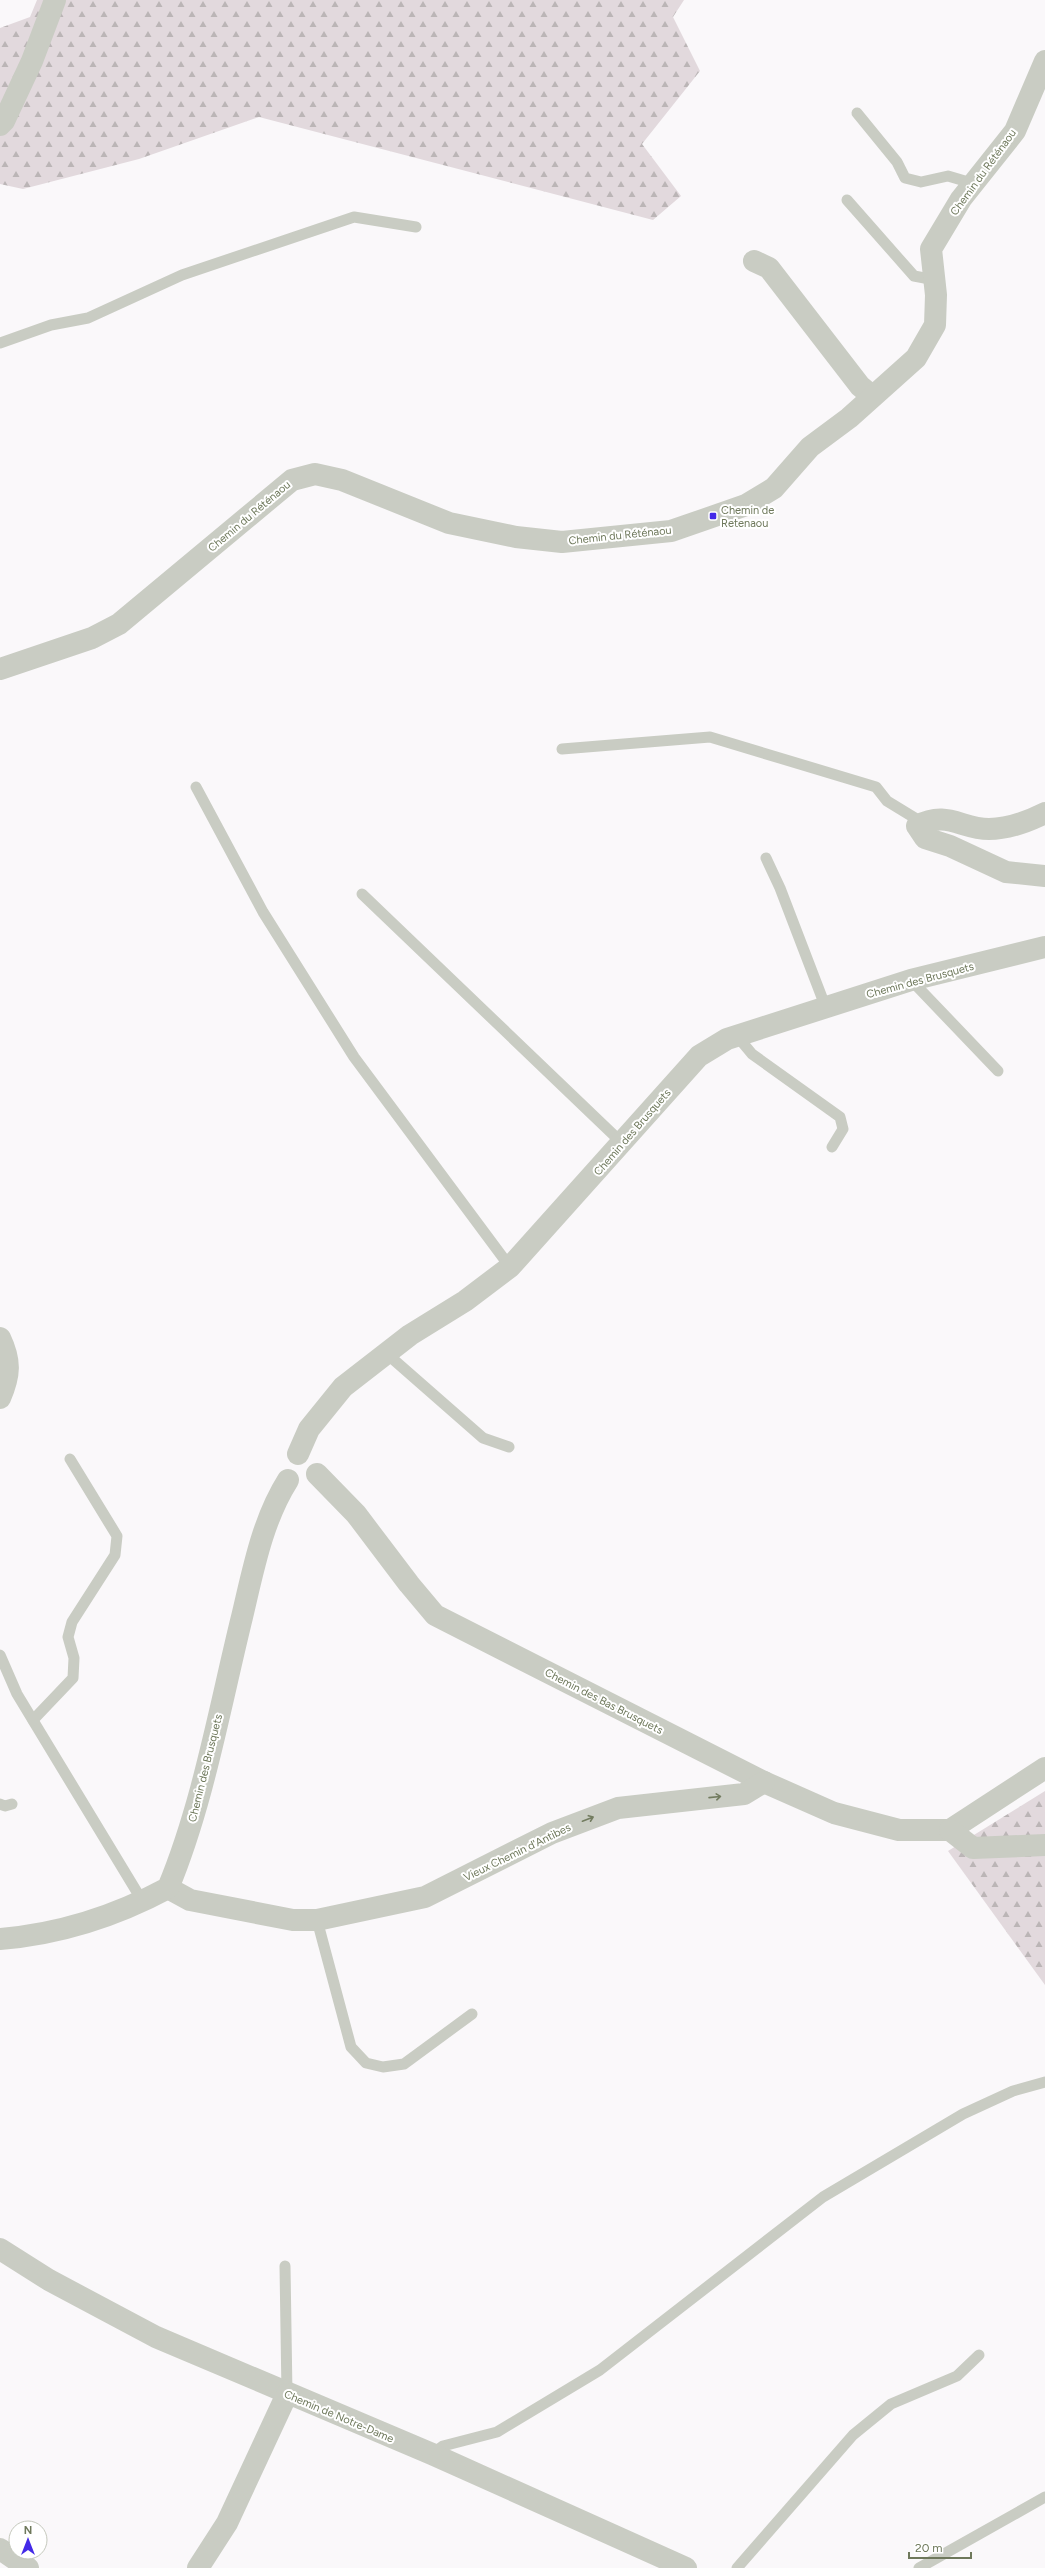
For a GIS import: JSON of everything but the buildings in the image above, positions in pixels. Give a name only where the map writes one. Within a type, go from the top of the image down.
[{"type":"street","points":[[0,125],[4,121],[32,61],[55,0]]},
{"type":"street","name":"Chemin du Réténaou","points":[[0,669],[92,638],[119,624],[292,480],[315,474],[342,480],[449,523],[516,538],[562,542],[671,530],[746,505],[774,488],[810,447],[849,418],[916,358],[935,325],[935,280],[931,249],[961,199],[975,184],[1015,131],[1045,61]]},
{"type":"street","points":[[754,261],[769,268],[860,386],[872,396]]},
{"type":"street","points":[[1045,813],[1020,825],[988,829],[952,820],[930,819],[917,826],[925,838],[950,846],[1006,872],[1045,876]]},
{"type":"street","name":"Chemin des Brusquets","points":[[298,1454],[309,1428],[343,1387],[410,1335],[465,1301],[510,1267],[699,1056],[737,1036],[911,980],[1041,946]]},
{"type":"street","points":[[0,1338],[5,1349],[9,1376],[0,1398]]},
{"type":"street","points":[[303,1453],[312,1458],[316,1463],[317,1474],[315,1479],[306,1486],[295,1486],[284,1474],[286,1463],[298,1454],[303,1453]]},
{"type":"street","name":"Chemin des Bas Brusquets","points":[[317,1474],[356,1514],[409,1584],[435,1615],[764,1782],[834,1813],[899,1830],[950,1830]]},
{"type":"street","name":"Chemin des Brusquets","points":[[168,1888],[190,1828],[258,1550],[280,1493],[288,1480]]},
{"type":"street","points":[[1045,1768],[950,1830],[973,1848],[1045,1845]]},
{"type":"street","name":"Vieux Chemin d'Antibes","points":[[168,1888],[190,1900],[293,1920],[318,1920],[425,1897],[552,1833],[618,1808],[744,1794],[764,1782]]},
{"type":"street","points":[[1,1939],[68,1929],[131,1908],[168,1888]]},
{"type":"street","name":"Chemin de Notre-Dame","points":[[0,2249],[49,2280],[156,2337],[287,2394],[432,2454],[686,2568]]},
{"type":"street","points":[[198,2568],[227,2523],[287,2394]]},
{"type":"street","points":[[0,2549],[28,2568]]},
{"type":"lane","points":[[857,113],[897,162],[905,178],[921,182],[948,176],[975,184]]},
{"type":"lane","points":[[847,200],[914,276],[935,280]]},
{"type":"lane","points":[[0,343],[51,325],[88,318],[182,275],[354,217],[416,227]]},
{"type":"lane","points":[[562,749],[710,737],[876,788],[887,801],[923,823]]},
{"type":"lane","points":[[196,788],[263,912],[354,1057],[510,1267]]},
{"type":"lane","points":[[766,858],[780,888],[826,1008]]},
{"type":"lane","points":[[362,894],[622,1143]]},
{"type":"lane","points":[[911,980],[998,1071]]},
{"type":"lane","points":[[737,1036],[752,1054],[840,1117],[843,1129],[832,1147]]},
{"type":"lane","points":[[386,1353],[483,1438],[509,1447]]},
{"type":"lane","points":[[33,1720],[73,1678],[74,1658],[68,1637],[72,1622],[115,1555],[117,1536],[70,1459]]},
{"type":"lane","points":[[0,1656],[17,1694],[143,1902]]},
{"type":"lane","points":[[0,1804],[5,1806],[12,1804]]},
{"type":"lane","points":[[318,1920],[351,2047],[366,2063],[383,2067],[404,2064],[472,2014]]},
{"type":"lane","points":[[432,2454],[443,2446],[497,2432],[600,2370],[823,2197],[963,2114],[1013,2091],[1045,2082]]},
{"type":"lane","points":[[285,2266],[287,2394]]},
{"type":"lane","points":[[736,2568],[853,2435],[891,2404],[957,2376],[979,2355]]},
{"type":"lane","points":[[919,2568],[1045,2497]]},
{"type":"green space","points":[[37,0],[684,0],[673,17],[700,71],[642,144],[681,196],[653,220],[259,117],[139,159],[23,189],[0,184],[0,28],[30,17]]},
{"type":"green space","points":[[1045,1791],[1045,1985],[948,1851]]},
{"type":"place","name":"Chemin de Retenaou","points":[[713,516]]}]
